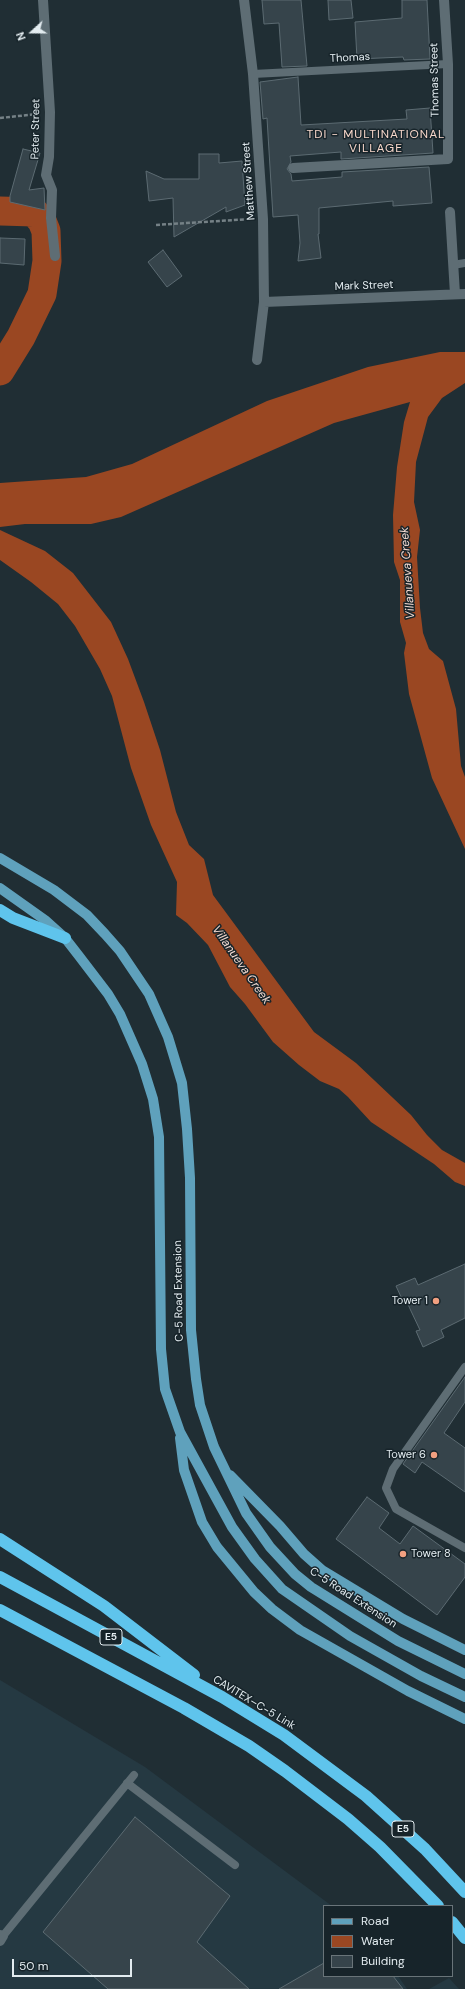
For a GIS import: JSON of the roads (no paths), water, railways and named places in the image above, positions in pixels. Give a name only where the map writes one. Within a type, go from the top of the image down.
[{"type":"highway","points":[[0,910],[13,918],[65,938]]},
{"type":"highway","points":[[0,1538],[104,1606],[222,1696]]},
{"type":"highway","name":"CAVITEX–C-5 Link","points":[[0,1578],[222,1696],[290,1739],[366,1796],[425,1849],[465,1892]]},
{"type":"highway","name":"E5","points":[[0,1610],[184,1708],[249,1746],[285,1771],[348,1819],[374,1842],[437,1905]]},
{"type":"highway","points":[[453,1923],[463,1936]]},
{"type":"main road","name":"C-5 Road Extension","points":[[0,858],[54,890],[87,916],[105,934],[124,957],[149,994],[168,1036],[182,1083],[187,1129],[190,1178],[192,1354],[200,1405],[214,1447],[246,1513],[270,1547],[295,1574],[327,1598],[398,1641],[465,1674]]},
{"type":"main road","name":"C-5 Road Extension","points":[[0,888],[44,920],[65,938],[95,975],[120,1014],[137,1049],[153,1098],[160,1160],[160,1321],[162,1371],[168,1400],[180,1432],[232,1527],[255,1560],[282,1589],[316,1614],[387,1657],[465,1697]]},
{"type":"main road","points":[[180,1432],[184,1470],[202,1522],[217,1547],[254,1592],[272,1609],[300,1630],[408,1691],[465,1719]]},
{"type":"main road","points":[[223,1468],[280,1526],[304,1554],[322,1570],[338,1582],[403,1619],[465,1650]]},
{"type":"street","name":"Peter Street","points":[[43,0],[50,112],[49,157],[46,175],[52,190],[51,218],[55,256]]},
{"type":"street","name":"Matthew Street","points":[[244,0],[253,74],[263,219],[264,302],[256,360]]},
{"type":"street","name":"Thomas Street","points":[[293,168],[448,159],[448,64],[444,0]]},
{"type":"street","points":[[450,212],[453,265],[460,294]]},
{"type":"street","name":"Mark Street","points":[[264,302],[460,294]]},
{"type":"lane","name":"Thomas","points":[[253,74],[448,64]]},
{"type":"lane","points":[[453,265],[465,263]]},
{"type":"lane","points":[[465,1367],[393,1469],[386,1488],[396,1509],[465,1548]]},
{"type":"lane","points":[[1,1937],[134,1775]]},
{"type":"lane","points":[[127,1783],[235,1865]]},
{"type":"water","name":"Villanueva Creek","points":[[440,352],[465,352],[465,383],[442,398],[428,417],[416,462],[414,502],[420,530],[417,557],[423,633],[429,649],[443,661],[456,709],[461,766],[465,777],[465,849],[432,778],[409,694],[404,653],[406,643],[400,622],[400,580],[394,562],[393,515],[397,467],[404,422],[410,402],[334,423],[121,517],[91,524],[25,524],[0,527],[0,483],[86,477],[132,464],[267,401],[368,367]]},
{"type":"water","name":"Villanueva Creek","points":[[0,530],[45,551],[73,573],[111,622],[128,659],[144,702],[160,750],[176,812],[189,845],[204,859],[213,895],[314,1032],[356,1063],[411,1115],[427,1135],[442,1150],[465,1163],[465,1186],[455,1182],[434,1164],[371,1122],[339,1089],[320,1081],[273,1042],[245,1004],[230,987],[208,945],[187,923],[176,915],[177,882],[151,825],[131,768],[112,696],[100,669],[75,626],[58,604],[31,582],[0,560]]},
{"type":"waterway","points":[[0,211],[34,212],[42,221],[46,231],[47,261],[42,294],[21,337],[0,371]]},
{"type":"place","name":"Tower 1","points":[[436,1301]]},
{"type":"place","name":"Tower 6","points":[[434,1455]]},
{"type":"place","name":"Tower 8","points":[[403,1554]]},
{"type":"district","name":"TDI - MULTINATIONAL VILLAGE","points":[[376,142]]}]
